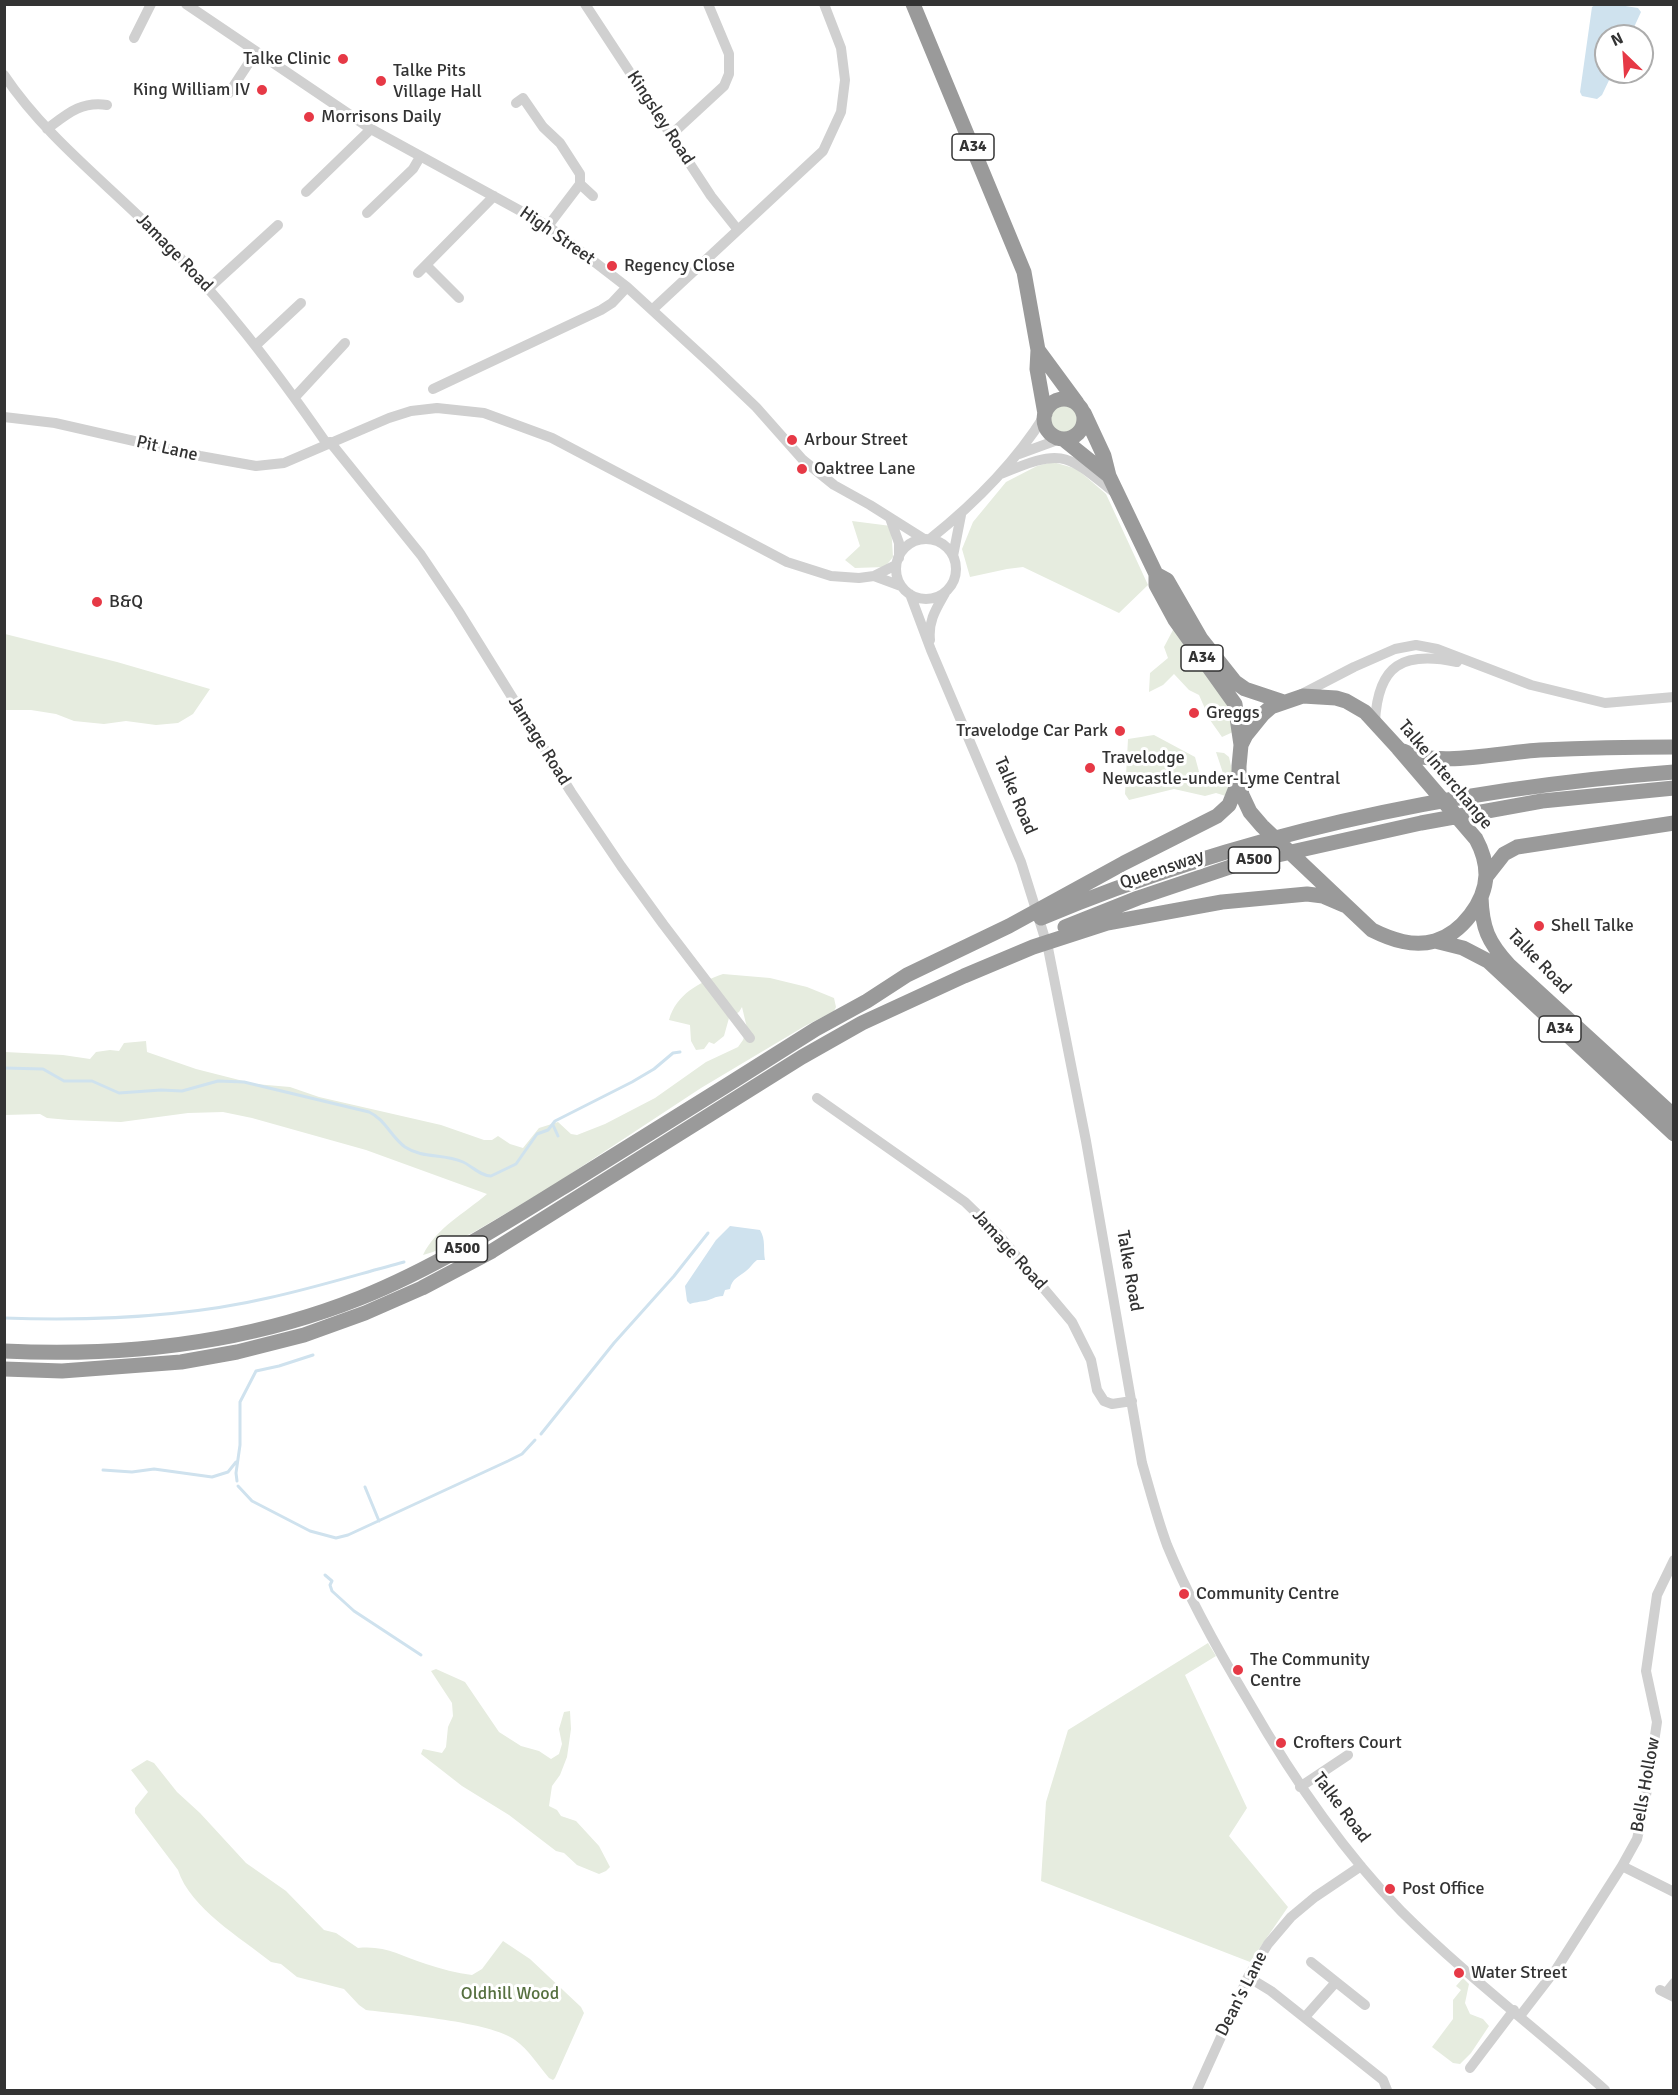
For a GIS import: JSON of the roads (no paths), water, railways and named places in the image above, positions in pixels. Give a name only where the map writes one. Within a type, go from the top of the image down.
[{"type":"highway","name":"A34","points":[[913,4],[1024,272],[1038,350],[1037,369],[1045,415]]},
{"type":"highway","name":"A34","points":[[1038,350],[1081,408],[1104,456],[1109,476],[1156,574],[1156,585],[1176,620],[1234,704],[1241,744]]},
{"type":"highway","points":[[1059,399],[1067,399],[1081,408],[1084,423],[1081,430],[1073,437],[1061,439],[1049,432],[1045,424],[1045,415],[1049,406],[1059,399]]},
{"type":"highway","name":"A34","points":[[1061,439],[1109,476]]},
{"type":"highway","name":"A34","points":[[1156,574],[1167,580],[1201,639],[1235,682],[1245,689],[1288,700]]},
{"type":"highway","name":"Talke Interchange","points":[[1241,744],[1263,714],[1288,700],[1319,696],[1347,701],[1365,712],[1375,722],[1468,828],[1483,855],[1486,877],[1481,894],[1468,917],[1455,929],[1435,941]]},
{"type":"highway","points":[[867,1001],[907,975],[1009,926],[1216,816],[1229,805],[1239,780],[1241,744]]},
{"type":"highway","points":[[1398,748],[1418,757],[1437,760],[1547,750],[1674,747]]},
{"type":"highway","name":"Queensway","points":[[867,1001],[972,948],[1067,907],[1253,843],[1413,807],[1534,785],[1674,772]]},
{"type":"highway","points":[[1239,780],[1246,805],[1262,826],[1372,930],[1390,939],[1404,942],[1435,941]]},
{"type":"highway","name":"Queensway","points":[[862,1023],[1005,951],[1138,898],[1242,863],[1421,822],[1542,801],[1674,788]]},
{"type":"highway","points":[[1486,877],[1504,854],[1517,847],[1674,823]]},
{"type":"highway","name":"Talke Road","points":[[1481,894],[1483,926],[1494,948],[1509,965],[1674,1116]]},
{"type":"highway","points":[[862,1023],[1033,947],[1107,923],[1222,902],[1285,895],[1323,896],[1344,905]]},
{"type":"highway","name":"Talke Road","points":[[1435,941],[1463,948],[1488,962],[1674,1134]]},
{"type":"highway","name":"A500","points":[[4,1351],[59,1354],[134,1350],[197,1343],[298,1319],[358,1298],[410,1276],[477,1240],[816,1029],[867,1001]]},
{"type":"highway","name":"A500","points":[[4,1369],[62,1371],[182,1362],[237,1352],[304,1335],[365,1313],[422,1288],[492,1251],[802,1057],[862,1023]]},
{"type":"street","points":[[134,38],[151,4]]},
{"type":"street","name":"High Street","points":[[186,4],[371,129],[548,226],[627,287],[756,407],[803,460],[834,485],[927,539]]},
{"type":"street","name":"Kingsley Road","points":[[585,4],[711,196],[738,230]]},
{"type":"street","points":[[672,134],[724,86],[729,74],[729,54],[708,4]]},
{"type":"street","points":[[652,310],[823,151],[836,125],[845,90],[844,59],[824,4]]},
{"type":"street","points":[[229,93],[256,52]]},
{"type":"street","name":"Jamage Road","points":[[4,75],[19,97],[47,129],[155,232],[209,288],[256,345],[329,443],[421,555],[458,610],[571,792],[621,866],[750,1038]]},
{"type":"street","points":[[516,103],[523,98],[543,127],[560,142],[578,170],[580,183],[593,196]]},
{"type":"street","points":[[47,129],[75,108],[85,104],[107,105]]},
{"type":"street","points":[[306,192],[371,129]]},
{"type":"street","points":[[367,213],[413,169],[420,157]]},
{"type":"street","points":[[548,226],[580,183]]},
{"type":"street","points":[[459,298],[422,269],[494,196]]},
{"type":"street","points":[[209,288],[278,225]]},
{"type":"street","points":[[433,389],[601,310],[612,303],[627,287]]},
{"type":"street","points":[[256,345],[301,303]]},
{"type":"street","points":[[295,396],[345,344]]},
{"type":"street","points":[[329,443],[411,411],[437,408],[483,413],[552,438],[787,562],[831,576],[859,578],[874,576],[897,562],[904,549],[911,543],[927,539],[961,515],[1017,455],[1045,415]]},
{"type":"street","name":"Pit Lane","points":[[4,417],[55,423],[200,456],[256,466],[284,463],[329,443]]},
{"type":"street","points":[[1017,455],[1061,439]]},
{"type":"street","points":[[998,475],[1033,461],[1053,457],[1079,465],[1120,497]]},
{"type":"street","points":[[953,556],[961,515]]},
{"type":"street","points":[[889,518],[899,543],[897,574],[901,585],[910,594],[930,599],[945,592],[952,585],[956,576],[956,565],[946,546],[927,539]]},
{"type":"street","points":[[874,576],[901,585]]},
{"type":"street","name":"Talke Road","points":[[931,650],[929,627],[933,613],[945,592]]},
{"type":"street","name":"Talke Road","points":[[910,594],[931,650],[1021,862],[1048,948],[1086,1141],[1142,1463],[1156,1514],[1174,1561],[1233,1676],[1300,1787],[1361,1866],[1402,1911],[1605,2091]]},
{"type":"street","points":[[1288,700],[1395,649],[1416,645],[1437,649],[1531,685],[1605,703],[1674,697]]},
{"type":"street","points":[[1375,722],[1376,703],[1382,682],[1391,671],[1403,663],[1420,658],[1440,658],[1481,667]]},
{"type":"street","name":"Jamage Road","points":[[817,1098],[965,1202],[989,1226],[1072,1322],[1091,1360],[1097,1390],[1104,1401],[1112,1404],[1132,1401]]},
{"type":"street","name":"Bells Hollow","points":[[1517,2013],[1557,1968],[1637,1839],[1644,1809],[1657,1722],[1647,1671],[1657,1595],[1674,1560]]},
{"type":"street","points":[[1300,1787],[1348,1755]]},
{"type":"street","name":"Dean's Lane","points":[[1197,2091],[1248,1977],[1268,1944],[1291,1917],[1361,1866]]},
{"type":"street","points":[[1622,1866],[1674,1892]]},
{"type":"street","points":[[1311,1962],[1365,2005]]},
{"type":"street","points":[[1248,1977],[1270,1991],[1383,2080],[1387,2091]]},
{"type":"street","points":[[1305,2018],[1336,1982]]},
{"type":"street","points":[[1666,1993],[1674,1983]]},
{"type":"street","points":[[1471,2062],[1517,2013]]},
{"type":"water","points":[[1619,5],[1638,8],[1641,12],[1636,24],[1594,24],[1594,84],[1607,84],[1602,95],[1597,99],[1582,96],[1580,92],[1592,7]]},
{"type":"water","points":[[730,1226],[760,1230],[764,1241],[765,1260],[757,1260],[734,1280],[730,1289],[725,1290],[723,1296],[690,1304],[687,1301],[685,1286],[716,1240]]},
{"type":"waterway","points":[[4,1068],[43,1069],[64,1081],[92,1081],[119,1093],[182,1091],[218,1081],[244,1082],[369,1112],[375,1115],[400,1143],[412,1151],[456,1159],[491,1176],[516,1164],[537,1134],[548,1130],[555,1121],[632,1082],[654,1069],[673,1053],[680,1052]]},
{"type":"waterway","points":[[553,1125],[558,1136]]},
{"type":"waterway","points":[[541,1434],[614,1343],[674,1276],[708,1233]]},
{"type":"waterway","points":[[4,1318],[137,1317],[203,1310],[285,1294],[404,1262]]},
{"type":"waterway","points":[[237,1481],[240,1402],[256,1371],[313,1355]]},
{"type":"waterway","points":[[238,1486],[252,1501],[310,1531],[336,1538],[348,1535],[508,1461],[522,1454],[535,1440]]},
{"type":"waterway","points":[[103,1470],[132,1472],[154,1469],[212,1477],[228,1472],[236,1462]]},
{"type":"waterway","points":[[365,1487],[379,1521]]},
{"type":"waterway","points":[[325,1575],[332,1581],[330,1585],[332,1591],[354,1611],[421,1655]]},
{"type":"place","name":"Talke Clinic","points":[[343,59]]},
{"type":"place","name":"Talke Pits Village Hall","points":[[381,81]]},
{"type":"place","name":"King William IV","points":[[262,90]]},
{"type":"place","name":"Morrisons Daily","points":[[309,117]]},
{"type":"place","name":"Regency Close","points":[[612,266]]},
{"type":"place","name":"Arbour Street","points":[[792,440]]},
{"type":"place","name":"Oaktree Lane","points":[[802,469]]},
{"type":"place","name":"B&Q","points":[[97,602]]},
{"type":"place","name":"Greggs","points":[[1194,713]]},
{"type":"place","name":"Travelodge Car Park","points":[[1120,731]]},
{"type":"place","name":"Travelodge Newcastle-under-Lyme Central","points":[[1090,768]]},
{"type":"place","name":"Shell Talke","points":[[1539,926]]},
{"type":"place","name":"Community Centre","points":[[1184,1594]]},
{"type":"place","name":"The Community Centre","points":[[1238,1670]]},
{"type":"place","name":"Crofters Court","points":[[1281,1743]]},
{"type":"place","name":"Post Office","points":[[1390,1889]]},
{"type":"place","name":"Water Street","points":[[1459,1973]]},
{"type":"park label","name":"Oldhill Wood","points":[[510,1994]]}]
